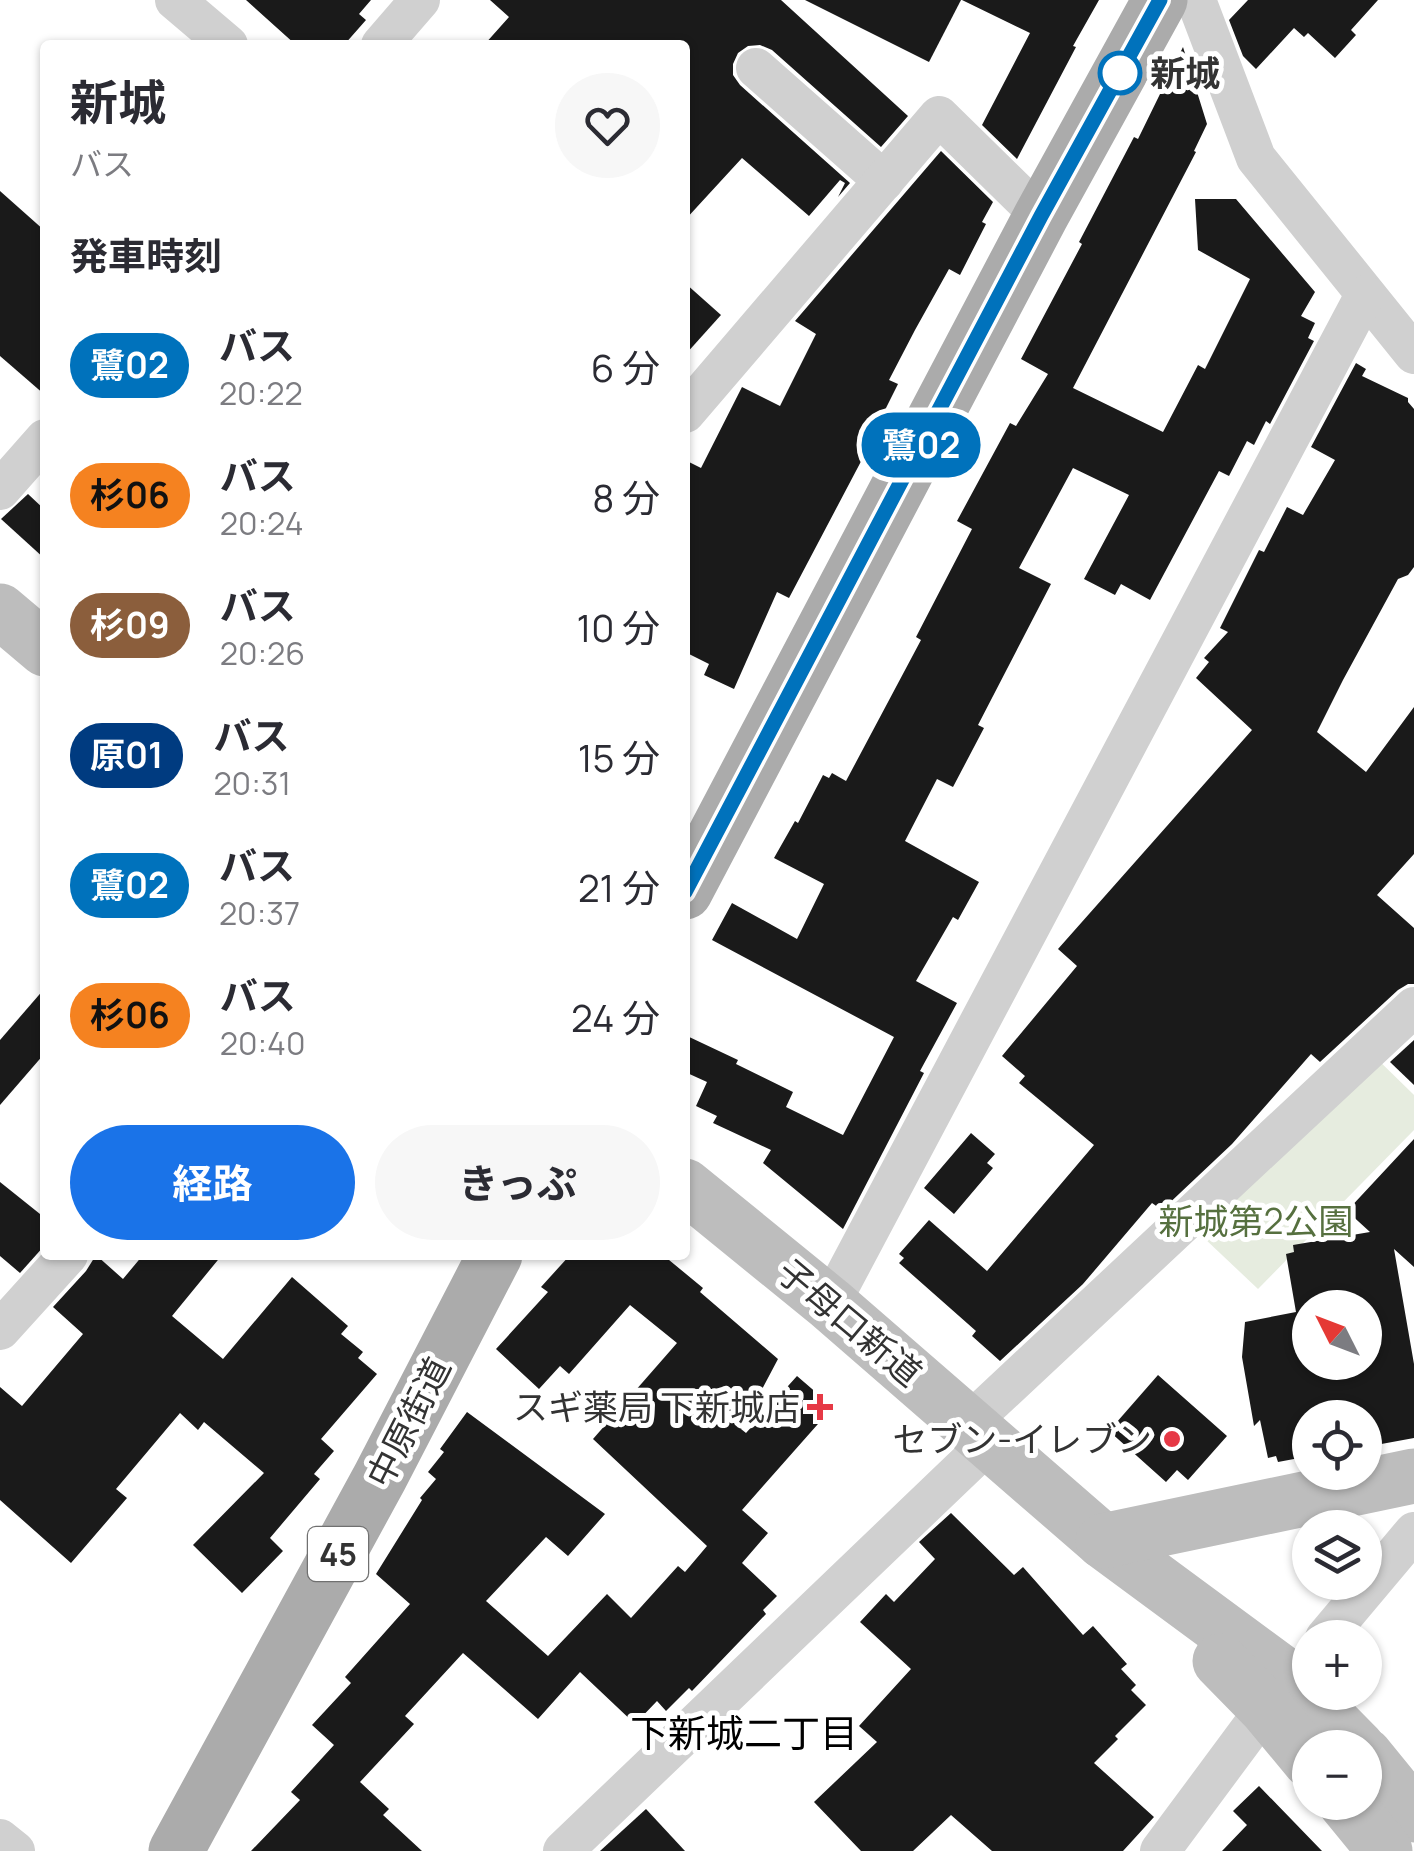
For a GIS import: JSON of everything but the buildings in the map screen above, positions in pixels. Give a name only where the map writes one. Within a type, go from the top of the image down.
[{"type":"main road","points":[[690,883],[1041,216],[1160,0]]},
{"type":"main road","name":"中原街道","points":[[176,1851],[380,1478],[492,1260]]},
{"type":"street","points":[[175,0],[222,40]]},
{"type":"street","points":[[385,40],[420,0]]},
{"type":"street","points":[[1196,0],[1256,158],[1414,354]]},
{"type":"street","points":[[756,68],[884,181]]},
{"type":"street","points":[[690,407],[939,116],[1041,216]]},
{"type":"street","points":[[830,1304],[1366,295]]},
{"type":"street","points":[[0,490],[40,445]]},
{"type":"street","points":[[0,611],[40,645]]},
{"type":"street","points":[[563,1851],[979,1432],[1414,1007]]},
{"type":"street","name":"子母口新道","points":[[690,1190],[830,1304],[1103,1540],[1289,1680],[1340,1730]]},
{"type":"street","points":[[0,1330],[63,1260]]},
{"type":"street","points":[[1103,1540],[1414,1476]]},
{"type":"street","points":[[1339,1620],[1414,1532]]},
{"type":"street","points":[[1160,1851],[1289,1680]]},
{"type":"street","name":"子母口新道","points":[[1289,1680],[1302,1730]]},
{"type":"street","points":[[1382,1776],[1414,1815]]},
{"type":"street","points":[[1360,1820],[1385,1851]]},
{"type":"street","points":[[0,1839],[15,1851]]},
{"type":"green space","name":"新城第2公園","points":[[1368,1050],[1414,1095],[1414,1130],[1258,1289],[1186,1221]]},
{"type":"bus line","name":"鷺02","points":[[690,883],[1041,216],[1160,0]]},
{"type":"place","name":"新城","points":[[1120,73]]},
{"type":"place","name":"スギ薬局 下新城店","points":[[820,1407]]},
{"type":"place","name":"セブン-イレブン","points":[[1172,1439]]},
{"type":"district","name":"下新城二丁目","points":[[744,1732]]}]
